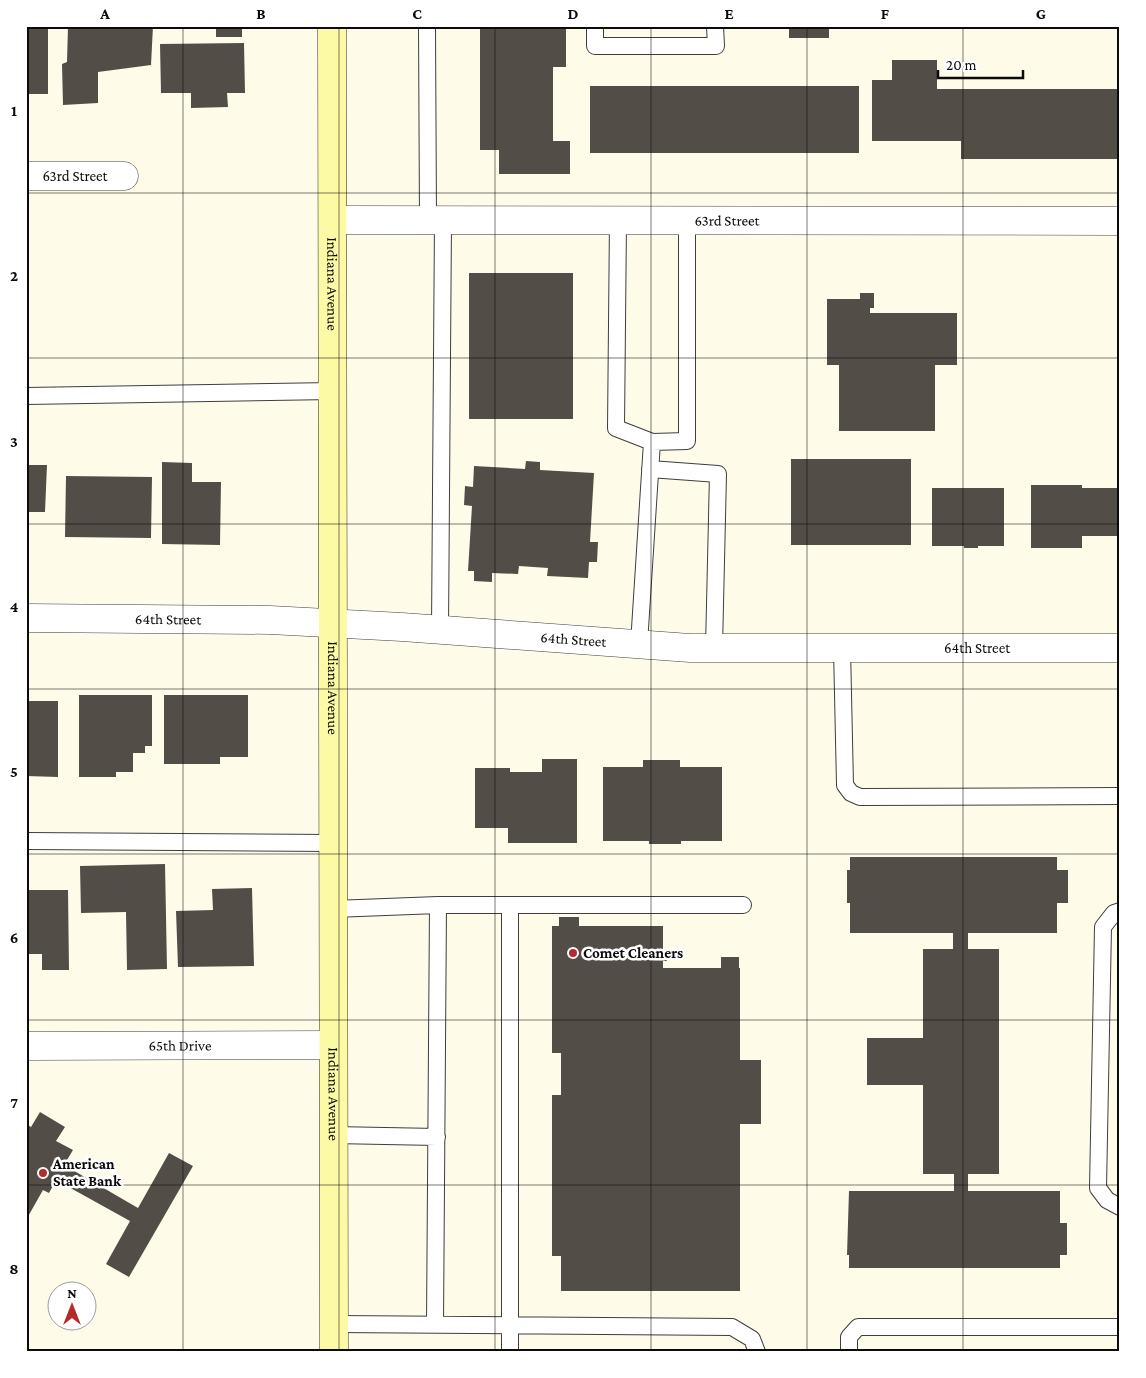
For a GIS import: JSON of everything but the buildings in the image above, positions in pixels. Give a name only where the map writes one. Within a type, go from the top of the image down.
[{"type":"main road","name":"Indiana Avenue","points":[[332,26],[334,1352]]},
{"type":"street","name":"63rd Street","points":[[26,176],[124,176]]},
{"type":"street","name":"63rd Street","points":[[333,220],[1120,221]]},
{"type":"street","name":"64th Street","points":[[26,618],[270,620],[714,648],[1120,648]]},
{"type":"street","name":"65th Drive","points":[[26,1046],[333,1045]]},
{"type":"lane","points":[[427,26],[436,220],[440,630]]},
{"type":"lane","points":[[595,26],[595,46],[716,46],[716,26]]},
{"type":"lane","points":[[618,220],[616,428],[652,442],[687,441],[687,220]]},
{"type":"lane","points":[[26,396],[333,390]]},
{"type":"lane","points":[[639,644],[652,442]]},
{"type":"lane","points":[[650,469],[718,474],[714,648]]},
{"type":"lane","points":[[842,648],[845,785],[851,792],[860,797],[1120,796]]},
{"type":"lane","points":[[26,841],[333,843]]},
{"type":"lane","points":[[333,909],[510,904],[744,906]]},
{"type":"lane","points":[[510,904],[510,1352]]},
{"type":"lane","points":[[435,1325],[438,905]]},
{"type":"lane","points":[[1120,911],[1114,913],[1103,926],[1098,1188],[1107,1200],[1120,1207]]},
{"type":"lane","points":[[333,1135],[437,1137]]},
{"type":"lane","points":[[334,1324],[732,1327],[752,1339],[757,1352]]},
{"type":"lane","points":[[849,1352],[849,1337],[858,1327],[1120,1327]]},
{"type":"place","name":"Comet Cleaners","points":[[573,953]]},
{"type":"place","name":"American State Bank","points":[[43,1173]]}]
